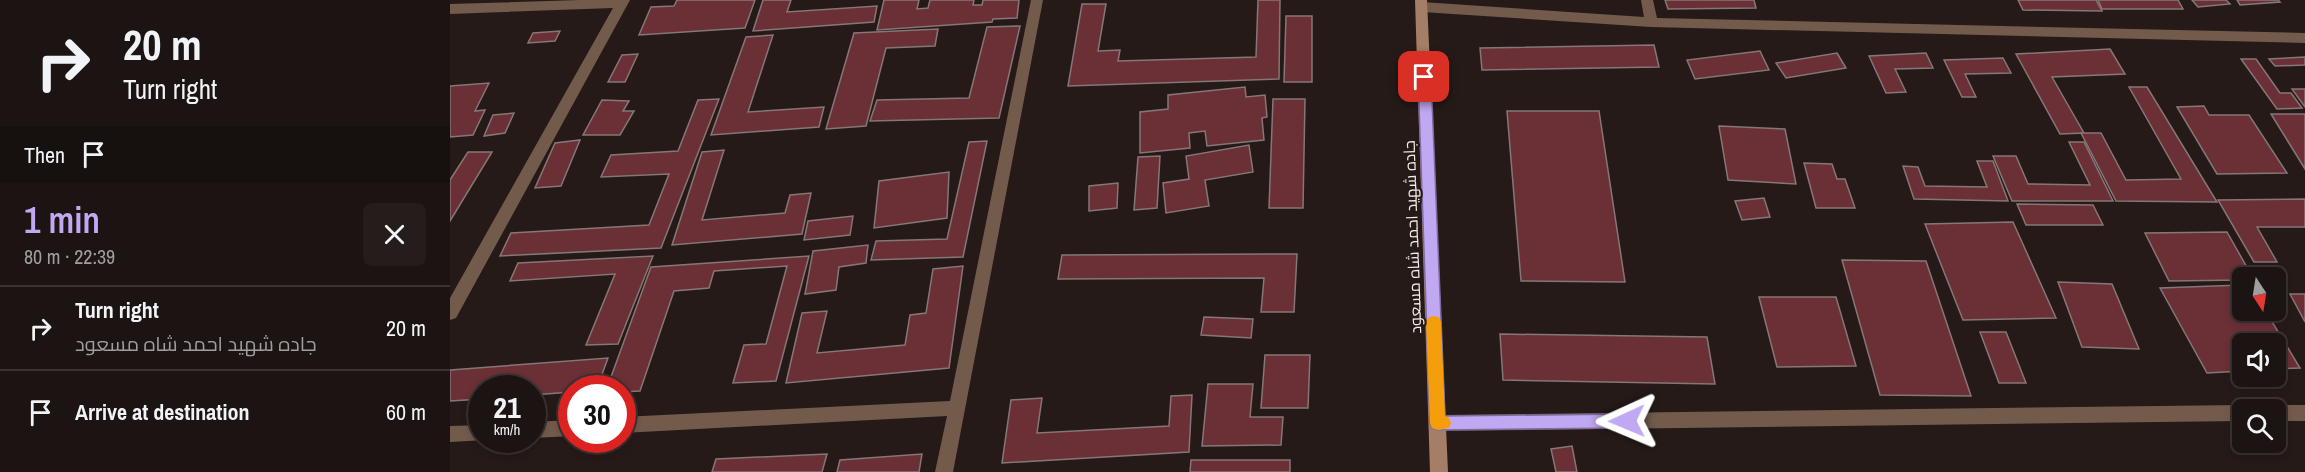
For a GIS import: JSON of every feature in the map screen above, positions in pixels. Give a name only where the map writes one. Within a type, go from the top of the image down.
[{"type":"main road","name":"جاده شهيد احمد شاه مسعود","points":[[1422,4],[1439,472]]},
{"type":"street","points":[[944,472],[1036,0]]},
{"type":"street","points":[[1647,0],[1651,22]]},
{"type":"street","points":[[450,9],[472,4],[623,2],[450,313]]},
{"type":"street","points":[[1422,4],[1651,22],[2305,38]]},
{"type":"street","points":[[636,424],[956,408]]},
{"type":"street","points":[[1438,423],[2232,413]]},
{"type":"street","points":[[2286,413],[2305,413]]},
{"type":"street","points":[[450,434],[468,433]]},
{"type":"building","points":[[677,0],[755,0],[745,28],[639,35],[651,7],[674,6]]},
{"type":"building","points":[[763,0],[791,0],[787,12],[877,6],[874,22],[753,31]]},
{"type":"building","points":[[884,0],[919,0],[917,9],[928,8],[930,0],[974,0],[973,5],[982,5],[983,0],[1019,0],[1017,18],[993,19],[992,22],[877,30]]},
{"type":"building","points":[[1258,0],[1280,0],[1279,79],[1068,86],[1082,4],[1106,4],[1098,51],[1120,50],[1118,61],[1256,57]]},
{"type":"building","points":[[1665,0],[1754,0],[1756,8],[1668,9]]},
{"type":"building","points":[[2018,0],[2096,0],[2102,11],[2023,10]]},
{"type":"building","points":[[2098,0],[2178,0],[2183,9],[2102,9]]},
{"type":"building","points":[[2192,0],[2226,0],[2230,4],[2198,7]]},
{"type":"building","points":[[2237,0],[2278,0],[2280,2],[2240,5]]},
{"type":"building","points":[[1286,16],[1312,16],[1312,82],[1284,82]]},
{"type":"building","points":[[1020,26],[999,118],[870,121],[877,100],[969,98],[987,27]]},
{"type":"building","points":[[938,29],[935,46],[886,48],[866,126],[826,129],[854,33]]},
{"type":"building","points":[[560,31],[555,41],[528,43],[533,33]]},
{"type":"building","points":[[773,35],[748,112],[824,107],[819,127],[711,135],[746,37]]},
{"type":"building","points":[[1654,45],[1659,67],[1482,70],[1480,48]]},
{"type":"building","points":[[2110,49],[2125,74],[2052,77],[2084,133],[2060,134],[2016,54]]},
{"type":"building","points":[[1760,51],[1769,70],[1695,79],[1687,60]]},
{"type":"building","points":[[1837,53],[1846,68],[1786,78],[1776,63]]},
{"type":"building","points":[[1926,53],[1933,68],[1895,69],[1906,92],[1886,93],[1869,56]]},
{"type":"building","points":[[638,54],[625,82],[608,82],[622,55]]},
{"type":"building","points":[[2305,57],[2305,65],[2275,66],[2269,59]]},
{"type":"building","points":[[2003,58],[2011,73],[1965,74],[1976,97],[1962,97],[1944,60]]},
{"type":"building","points":[[2241,59],[2256,59],[2280,93],[2291,93],[2302,108],[2277,109]]},
{"type":"building","points":[[489,83],[475,111],[485,110],[473,135],[450,137],[450,86]]},
{"type":"building","points":[[1245,87],[1246,97],[1265,95],[1267,117],[1262,118],[1264,140],[1207,146],[1205,131],[1189,133],[1190,148],[1140,153],[1140,112],[1168,109],[1168,95]]},
{"type":"building","points":[[2129,87],[2147,87],[2217,202],[2116,201],[2081,133],[2101,133],[2126,180],[2181,179]]},
{"type":"building","points":[[2292,89],[2305,89],[2305,107]]},
{"type":"building","points":[[719,99],[661,248],[500,256],[511,233],[649,225],[669,174],[601,177],[611,155],[678,151],[698,100]]},
{"type":"building","points":[[1273,99],[1305,99],[1303,208],[1269,208]]},
{"type":"building","points":[[602,100],[629,101],[623,111],[634,111],[620,135],[583,135]]},
{"type":"building","points":[[2204,106],[2209,115],[2249,115],[2287,173],[2217,174],[2177,107]]},
{"type":"building","points":[[1507,111],[1599,111],[1625,282],[1521,281]]},
{"type":"building","points":[[514,113],[505,133],[484,136],[493,115]]},
{"type":"building","points":[[2271,114],[2305,114],[2305,169]]},
{"type":"building","points":[[1719,126],[1785,129],[1796,184],[1728,180]]},
{"type":"building","points":[[580,140],[561,186],[535,188],[555,143]]},
{"type":"building","points":[[987,141],[963,257],[871,260],[876,241],[947,239],[969,142]]},
{"type":"building","points":[[2069,142],[2084,142],[2113,201],[2012,201],[1993,156],[2016,156],[2028,184],[2090,185]]},
{"type":"building","points":[[1249,145],[1253,172],[1205,180],[1209,206],[1166,213],[1163,183],[1189,179],[1186,156]]},
{"type":"building","points":[[724,150],[702,220],[785,213],[790,195],[811,193],[802,234],[672,245],[702,152]]},
{"type":"building","points":[[468,152],[492,152],[450,221],[450,180]]},
{"type":"building","points":[[1160,156],[1157,208],[1134,210],[1138,157]]},
{"type":"building","points":[[1977,161],[1993,161],[2008,201],[1914,199],[1903,166],[1918,167],[1925,186],[1987,187]]},
{"type":"building","points":[[1804,163],[1832,164],[1837,179],[1845,179],[1855,208],[1816,208]]},
{"type":"building","points":[[949,172],[947,218],[874,228],[879,181]]},
{"type":"building","points":[[1118,183],[1117,208],[1089,211],[1089,186]]},
{"type":"building","points":[[1764,198],[1770,217],[1742,220],[1735,201]]},
{"type":"building","points":[[2305,199],[2305,227],[2257,227],[2277,262],[2254,262],[2218,200]]},
{"type":"building","points":[[2017,204],[2093,205],[2103,225],[2026,225]]},
{"type":"building","points":[[853,216],[850,235],[804,240],[808,221]]},
{"type":"building","points":[[2013,222],[2056,318],[1963,320],[1925,224]]},
{"type":"building","points":[[2227,232],[2247,267],[2232,267],[2232,280],[2169,281],[2145,233]]},
{"type":"building","points":[[868,245],[866,263],[839,267],[836,290],[805,294],[813,251]]},
{"type":"building","points":[[1297,254],[1294,312],[1261,312],[1264,278],[1058,279],[1062,255]]},
{"type":"building","points":[[653,256],[618,344],[586,345],[615,274],[510,281],[518,263]]},
{"type":"building","points":[[809,256],[776,381],[733,383],[744,345],[766,344],[787,266],[714,271],[709,288],[674,291],[640,391],[636,391],[636,375],[612,375],[651,267]]},
{"type":"building","points":[[1842,260],[1926,261],[1971,396],[1880,395]]},
{"type":"building","points":[[963,266],[949,368],[786,383],[802,313],[827,311],[817,353],[905,345],[910,315],[926,313],[933,269]]},
{"type":"building","points":[[2058,282],[2112,284],[2139,349],[2082,347]]},
{"type":"building","points":[[2232,285],[2232,321],[2272,321],[2279,333],[2232,333],[2232,372],[2207,373],[2160,288]]},
{"type":"building","points":[[2290,294],[2305,294],[2305,322]]},
{"type":"building","points":[[1759,297],[1836,297],[1856,366],[1777,367]]},
{"type":"building","points":[[1204,317],[1253,319],[1251,338],[1201,335]]},
{"type":"building","points":[[1980,332],[2006,332],[2026,383],[1999,383]]},
{"type":"building","points":[[1500,334],[1707,337],[1715,384],[1503,380]]},
{"type":"building","points":[[2286,345],[2300,368],[2286,369]]},
{"type":"building","points":[[1265,355],[1310,355],[1308,408],[1261,408]]},
{"type":"building","points":[[608,358],[602,375],[558,375],[558,393],[546,394],[546,375],[468,375],[468,400],[450,401],[450,370]]},
{"type":"building","points":[[1208,384],[1253,384],[1250,417],[1283,417],[1281,445],[1202,446]]},
{"type":"building","points":[[1192,395],[1189,452],[1002,463],[1011,400],[1042,398],[1037,433],[1169,426],[1171,396]]},
{"type":"building","points":[[1572,446],[1577,472],[1556,472],[1551,449]]},
{"type":"building","points":[[827,454],[822,472],[712,472],[716,459]]},
{"type":"building","points":[[922,454],[919,472],[837,472],[840,460]]},
{"type":"building","points":[[1191,460],[1290,460],[1290,472],[1190,472]]},
{"type":"slow traffic","points":[[1434,322],[1438,423],[1444,423]]},
{"type":"route","points":[[1424,77],[1438,423],[1627,421]]}]
